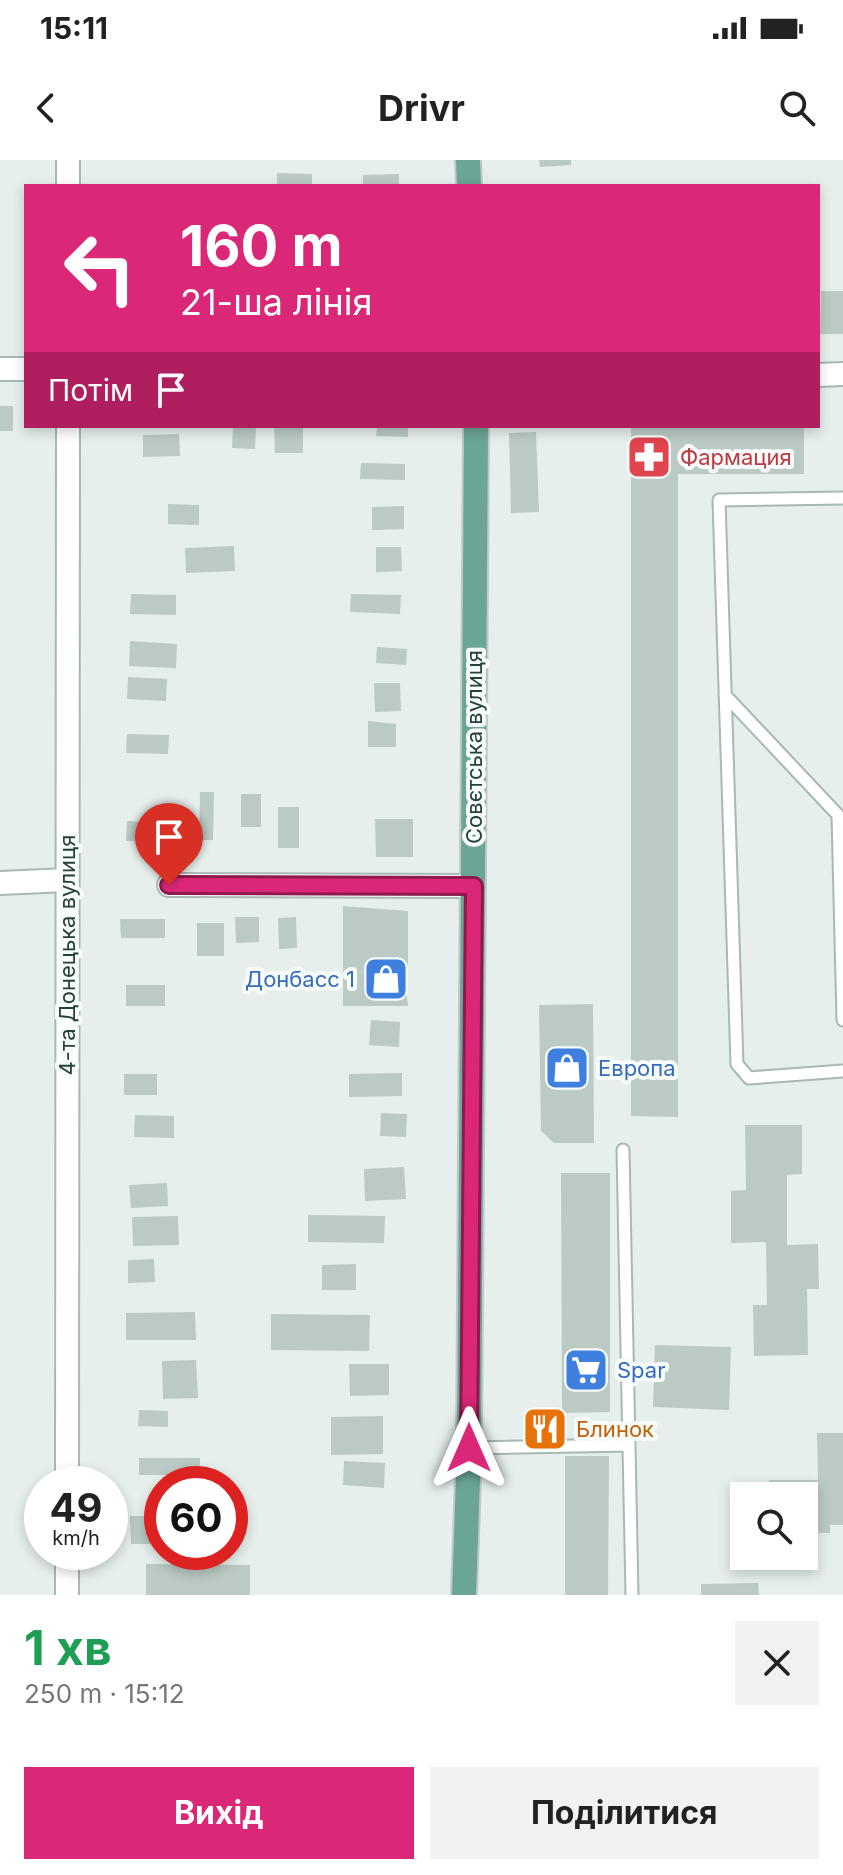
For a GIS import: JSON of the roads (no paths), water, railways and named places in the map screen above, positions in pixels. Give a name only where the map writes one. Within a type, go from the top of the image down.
[{"type":"main road","points":[[468,160],[469,184]]},
{"type":"main road","name":"Совєтська вулиця","points":[[464,1595],[469,1448],[476,428]]},
{"type":"street","points":[[68,160],[68,184]]},
{"type":"street","points":[[0,369],[24,369]]},
{"type":"street","points":[[820,375],[843,374]]},
{"type":"street","name":"4-та Донецька вулиця","points":[[67,1466],[68,428]]},
{"type":"street","points":[[0,883],[67,880]]},
{"type":"street","points":[[169,885],[474,886]]},
{"type":"street","points":[[67,1570],[67,1595]]},
{"type":"lane","points":[[843,498],[719,500],[737,1064],[749,1078],[843,1071]]},
{"type":"lane","points":[[725,695],[838,815],[843,1020]]},
{"type":"lane","points":[[623,1150],[632,1595]]},
{"type":"lane","points":[[469,1448],[629,1445]]},
{"type":"place","name":"Фармация","points":[[649,457]]},
{"type":"place","name":"Донбасс 1","points":[[386,979]]},
{"type":"place","name":"Европа","points":[[567,1068]]},
{"type":"place","name":"Spar","points":[[586,1370]]},
{"type":"place","name":"Блинок","points":[[545,1429]]}]
